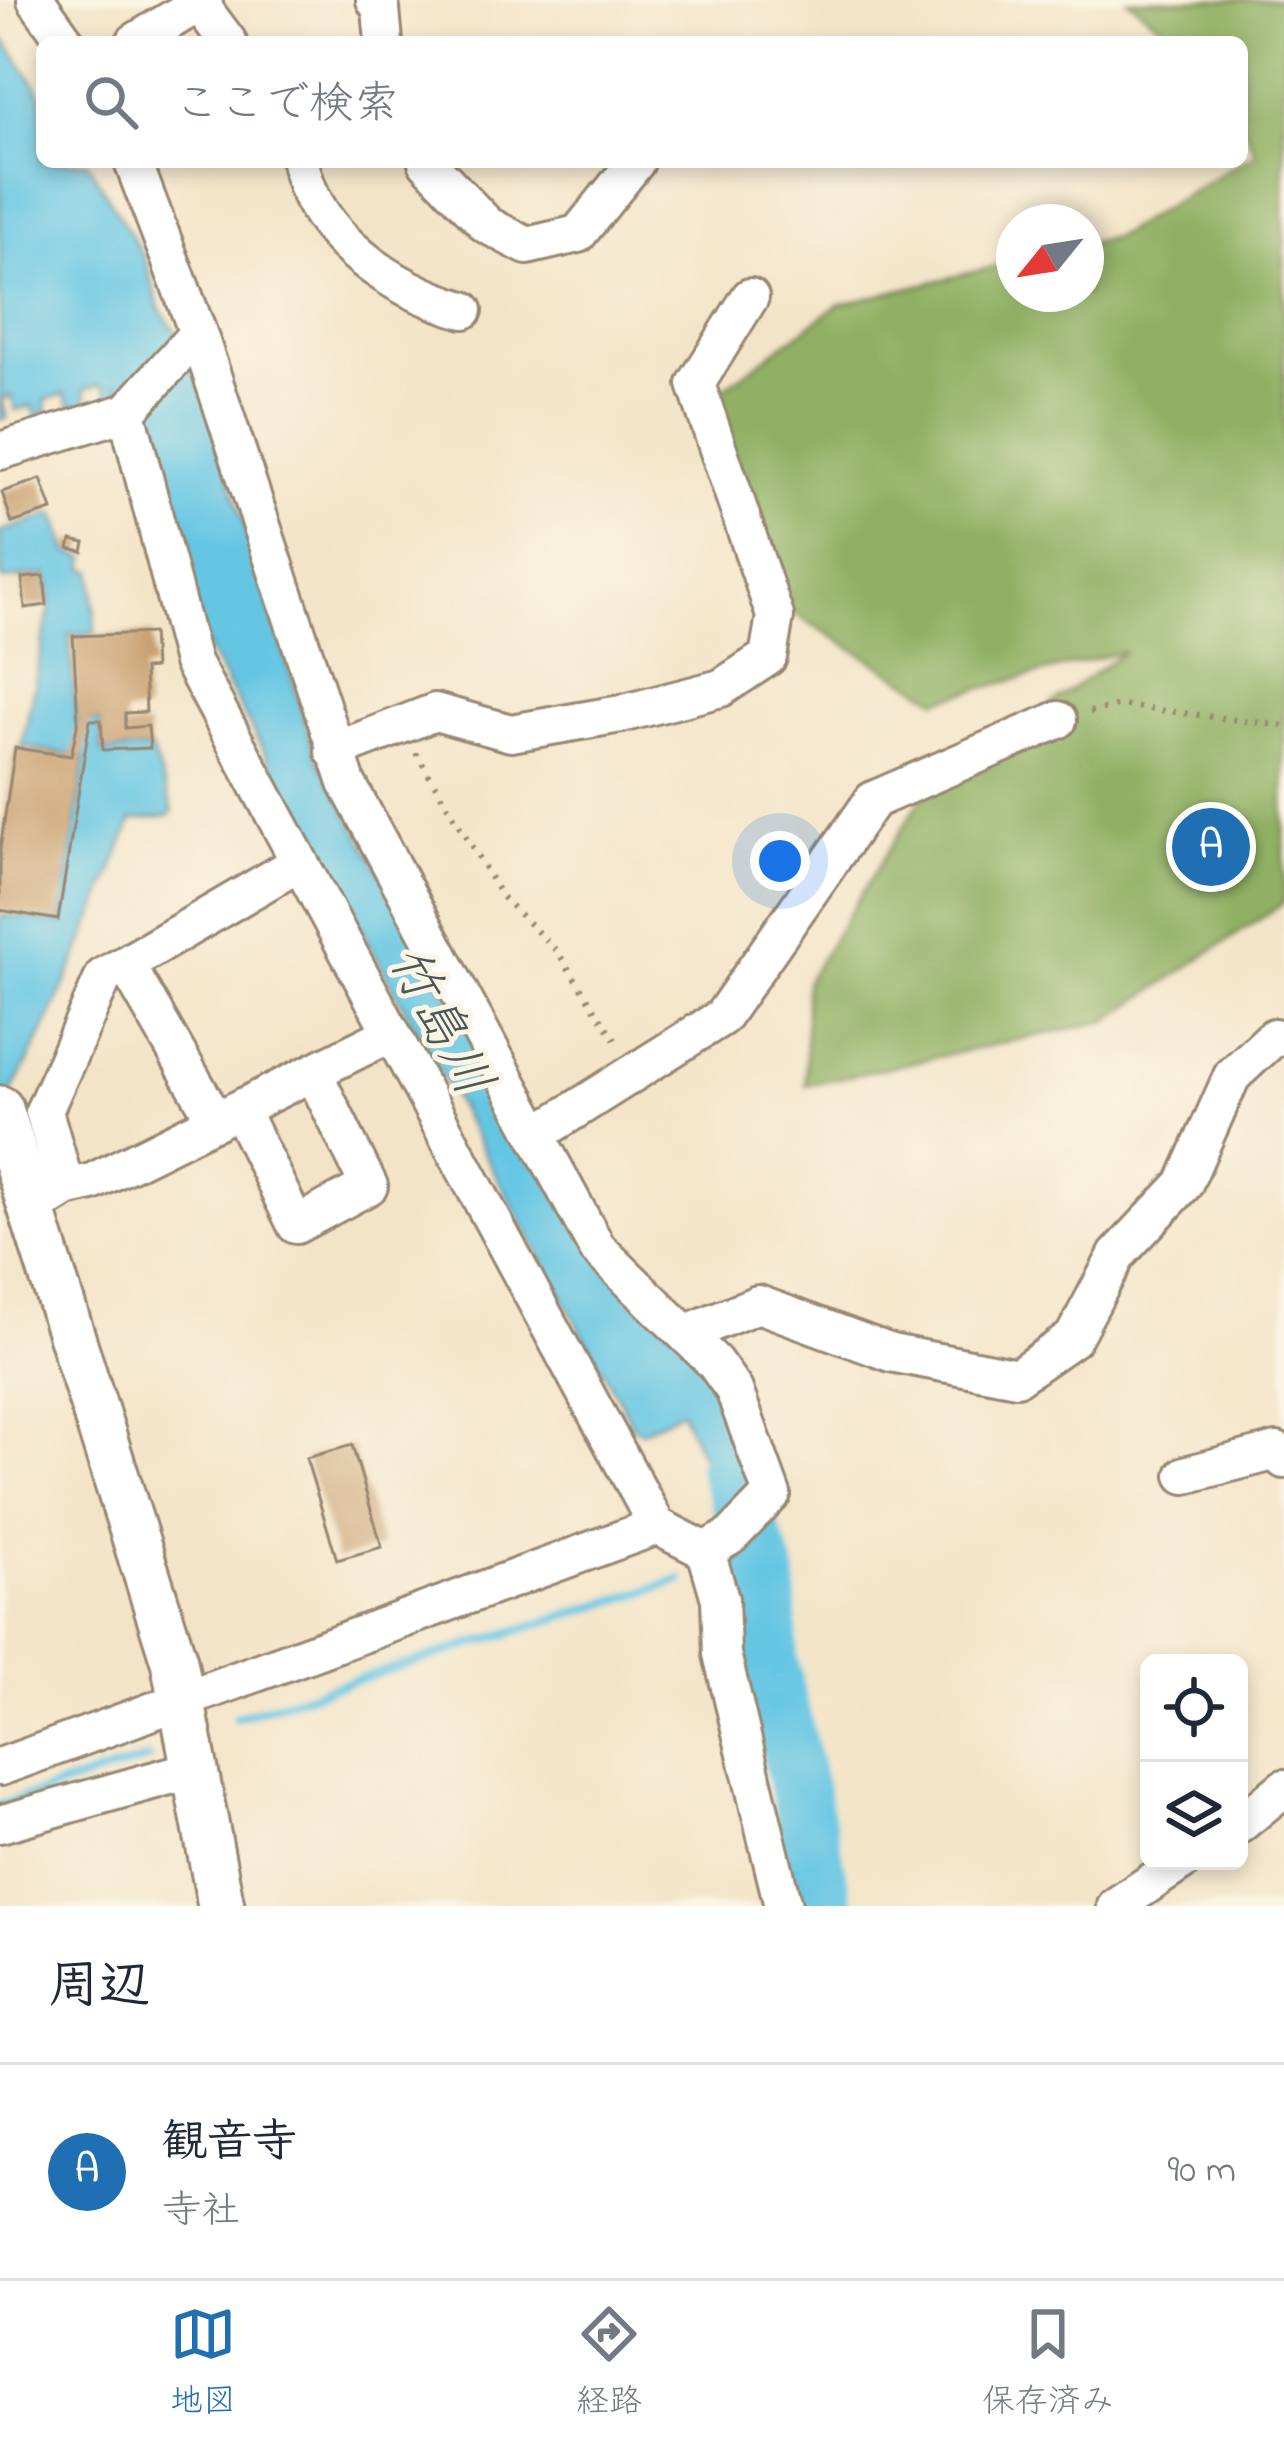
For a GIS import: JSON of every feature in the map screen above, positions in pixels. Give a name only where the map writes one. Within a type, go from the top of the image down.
[{"type":"street","points":[[36,0],[62,36]]},
{"type":"street","points":[[375,0],[381,9],[383,36]]},
{"type":"street","points":[[145,36],[201,2],[224,36]]},
{"type":"street","points":[[135,168],[334,751],[597,1248],[685,1334],[734,1390],[772,1493],[719,1544],[722,1654],[783,1906]]},
{"type":"street","points":[[301,168],[306,196],[367,263],[419,297],[464,310]]},
{"type":"street","points":[[433,168],[487,225],[527,245],[578,234],[631,168]]},
{"type":"street","points":[[334,751],[435,712],[512,733],[621,714],[721,688],[768,657],[775,616],[696,384],[751,297]]},
{"type":"street","points":[[0,451],[131,408],[194,337]]},
{"type":"street","points":[[131,408],[185,645],[297,864],[657,1526]]},
{"type":"street","points":[[537,1135],[638,1075],[722,1017],[874,800],[1058,720]]},
{"type":"street","points":[[221,1906],[174,1661],[47,1200],[44,1111],[104,976],[297,864]]},
{"type":"street","points":[[126,964],[296,1225],[369,1186],[315,1076]]},
{"type":"street","points":[[47,1200],[315,1076],[392,1033]]},
{"type":"street","points":[[685,1334],[758,1304],[891,1353],[1017,1377],[1073,1338],[1117,1255],[1184,1184],[1232,1076],[1274,1037]]},
{"type":"street","points":[[5,1127],[47,1200]]},
{"type":"street","points":[[1185,1475],[1277,1451],[1284,1460]]},
{"type":"street","points":[[0,1767],[148,1717],[181,1699],[657,1526],[719,1544]]},
{"type":"street","points":[[0,1824],[194,1769]]},
{"type":"street","points":[[1248,1818],[1284,1788]]},
{"type":"street","points":[[1116,1906],[1170,1870]]},
{"type":"path","points":[[1058,720],[1120,705],[1284,726]]},
{"type":"path","points":[[398,726],[449,800],[502,897],[557,951],[638,1075]]},
{"type":"green space","points":[[1128,0],[1284,0],[1284,903],[1107,1021],[806,1085],[806,982],[923,796],[1125,651],[938,700],[785,608],[714,395],[838,305],[996,266],[996,312],[1104,312],[1104,239],[1230,168],[1248,168],[1248,157],[1255,153],[1248,137],[1248,36],[1174,36]]},
{"type":"water","points":[[0,33],[36,86],[36,168],[91,168],[145,259],[159,308],[176,332],[205,399],[316,756],[498,1086],[719,1383],[759,1485],[728,1515],[681,1411],[642,1431],[634,1427],[209,651],[116,382],[120,395],[112,399],[102,384],[84,389],[88,406],[73,405],[72,412],[65,394],[45,400],[48,412],[36,416],[32,406],[16,410],[11,396],[1,400],[7,417],[0,420]]},
{"type":"water","points":[[55,514],[68,552],[86,558],[84,568],[93,571],[95,632],[69,635],[76,722],[100,721],[102,752],[151,749],[173,811],[168,816],[132,820],[55,1006],[0,1113],[0,921],[3,915],[61,923],[85,758],[22,746],[50,607],[47,575],[2,580],[0,532]]},
{"type":"building","points":[[41,479],[52,510],[12,523],[2,492]]},
{"type":"building","points":[[71,540],[85,543],[83,552],[69,549]]},
{"type":"building","points":[[44,576],[47,605],[25,608],[22,578]]},
{"type":"building","points":[[152,633],[154,668],[144,669],[146,712],[125,713],[125,728],[148,726],[150,748],[103,750],[101,720],[90,720],[58,920],[0,910],[0,849],[15,748],[71,756],[78,721],[73,636]]},
{"type":"building","points":[[352,1445],[382,1547],[337,1560],[306,1458]]},
{"type":"waterway","name":"竹島川","points":[[727,1468],[768,1575],[769,1660],[825,1906]]},
{"type":"waterway","points":[[740,1560],[760,1553]]},
{"type":"waterway","points":[[236,1717],[681,1580]]},
{"type":"waterway","points":[[0,1805],[148,1759]]},
{"type":"place","name":"観音寺","points":[[1211,847]]}]
